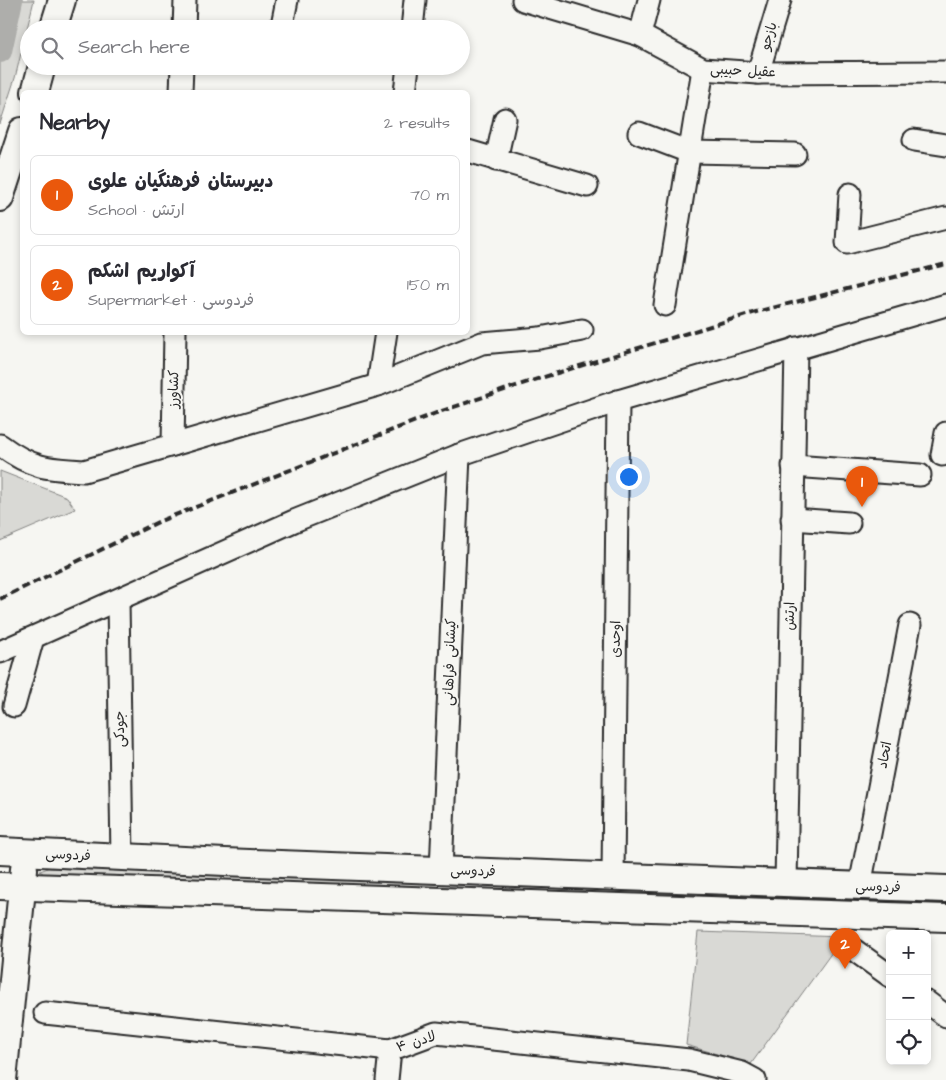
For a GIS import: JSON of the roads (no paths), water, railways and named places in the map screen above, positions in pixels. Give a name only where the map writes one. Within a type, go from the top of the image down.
[{"type":"street","points":[[56,20],[62,0]]},
{"type":"street","points":[[184,20],[185,0]]},
{"type":"street","points":[[283,20],[288,0]]},
{"type":"street","points":[[413,20],[415,0]]},
{"type":"street","name":"عقیل حبیبی","points":[[523,0],[640,35],[703,69],[758,73],[946,72]]},
{"type":"street","points":[[640,35],[650,0]]},
{"type":"street","name":"بازجو","points":[[758,73],[780,0]]},
{"type":"street","points":[[665,305],[703,69]]},
{"type":"street","points":[[36,90],[40,75]]},
{"type":"street","points":[[182,75],[182,90]]},
{"type":"street","points":[[404,90],[407,75]]},
{"type":"street","points":[[496,160],[505,119]]},
{"type":"street","points":[[639,133],[689,152],[795,154]]},
{"type":"street","points":[[0,198],[20,137]]},
{"type":"street","points":[[914,140],[946,145]]},
{"type":"street","points":[[470,156],[496,160],[587,186]]},
{"type":"street","points":[[850,194],[847,243],[946,218]]},
{"type":"street","points":[[0,652],[294,521],[459,455],[618,401],[946,305]]},
{"type":"street","points":[[0,445],[14,455],[44,468],[84,471],[378,385],[482,343],[540,338],[582,330]]},
{"type":"street","name":"کشاورز","points":[[172,445],[175,335]]},
{"type":"street","points":[[378,385],[386,335]]},
{"type":"street","name":"ارتش","points":[[786,883],[796,348]]},
{"type":"street","name":"اوحدی","points":[[613,876],[618,401]]},
{"type":"street","points":[[942,455],[946,433]]},
{"type":"street","name":"کیشانی فراهانی","points":[[441,870],[459,455]]},
{"type":"street","points":[[793,466],[920,475]]},
{"type":"street","points":[[792,519],[849,523]]},
{"type":"street","name":"جودکی","points":[[118,600],[122,858]]},
{"type":"street","name":"اتحاد","points":[[860,886],[910,625]]},
{"type":"street","points":[[14,706],[33,638]]},
{"type":"street","name":"فردوسی","points":[[0,851],[122,858],[946,889]]},
{"type":"street","points":[[3,1080],[11,886],[26,853]]},
{"type":"street","name":"فردوسی","points":[[11,886],[946,918]]},
{"type":"street","points":[[854,950],[889,975]]},
{"type":"street","points":[[931,1005],[946,1016]]},
{"type":"street","name":"لادن ۴","points":[[45,1013],[390,1050],[436,1033],[689,1060],[742,1073],[755,1080]]},
{"type":"street","points":[[387,1080],[390,1050]]},
{"type":"waterway","points":[[0,51],[11,0]]},
{"type":"railway","points":[[0,599],[160,521],[436,413],[531,381],[756,312],[946,264]]},
{"type":"place","name":"دبیرستان فرهنگیان علوی","points":[[862,507]]},
{"type":"place","name":"آکواریم اشکم","points":[[845,969]]}]
